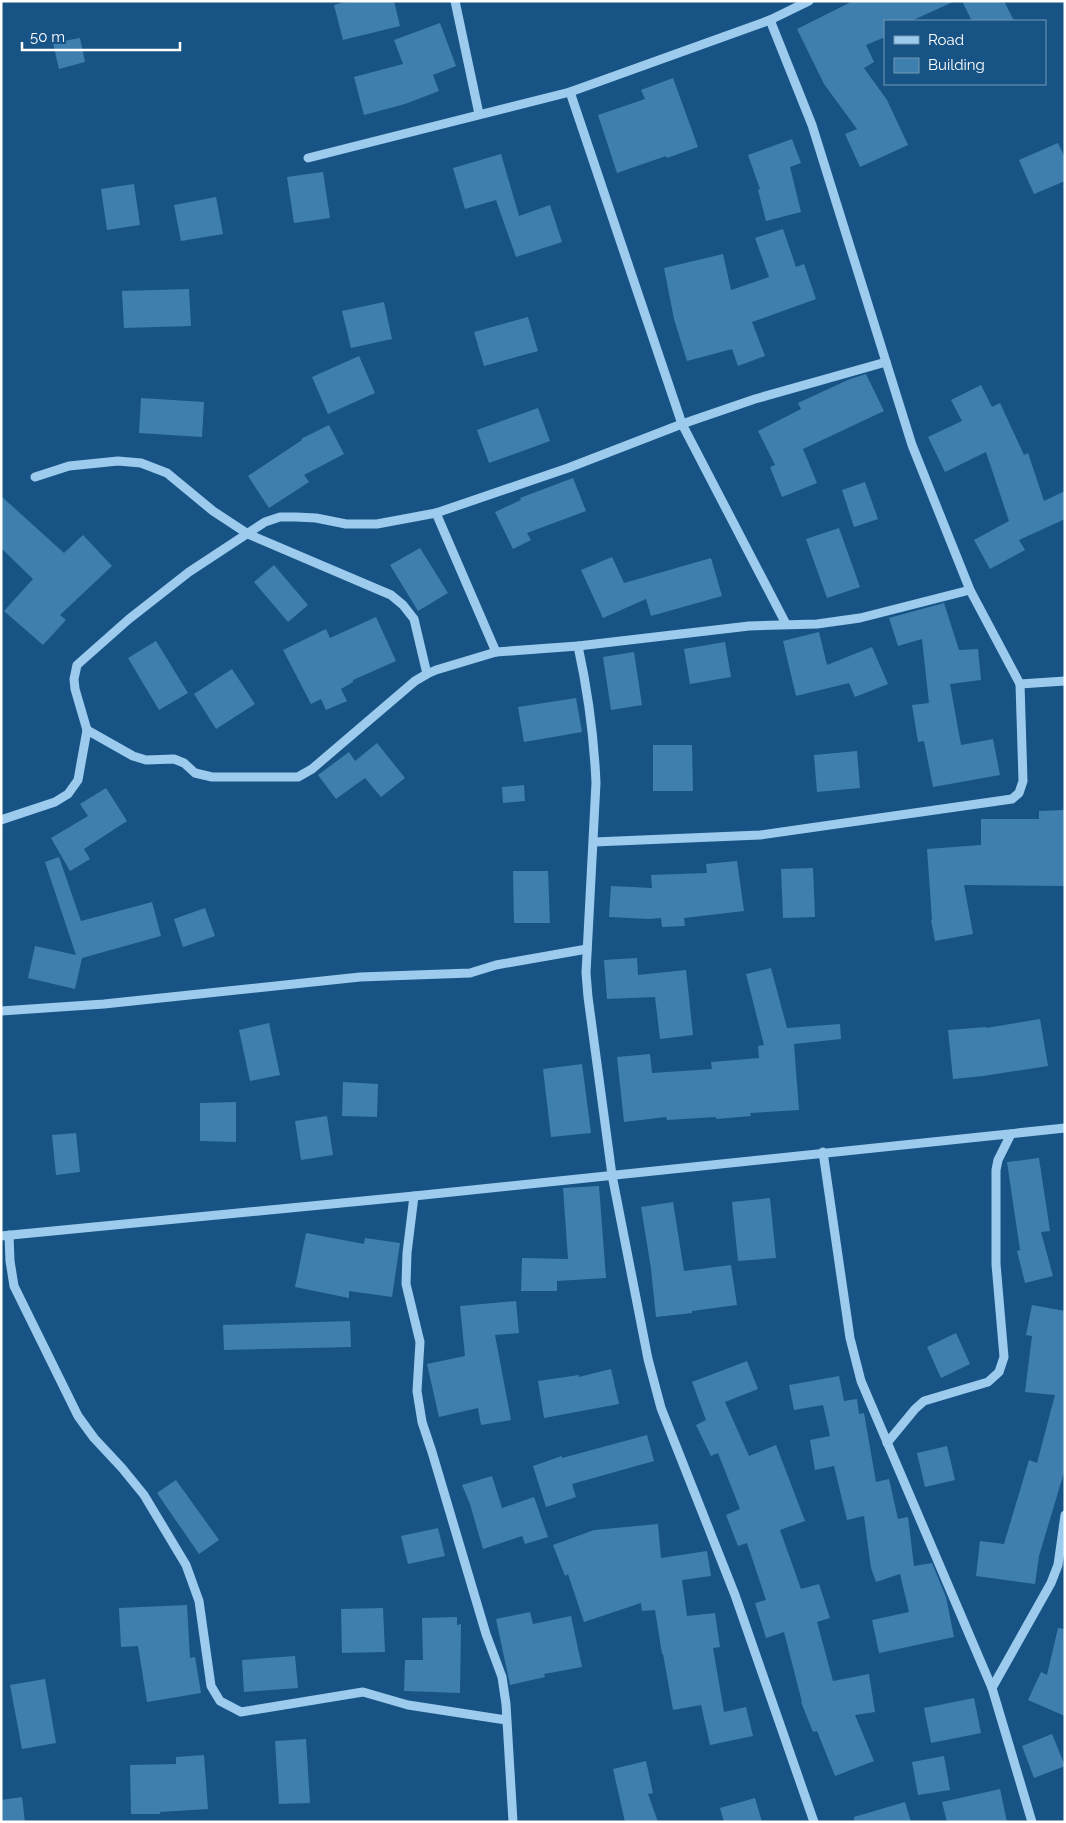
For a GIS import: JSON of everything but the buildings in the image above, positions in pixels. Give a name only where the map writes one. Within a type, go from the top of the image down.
[{"type":"street","points":[[454,1],[479,114]]},
{"type":"street","points":[[308,158],[570,92],[770,20],[809,1]]},
{"type":"street","points":[[594,842],[760,835],[1012,799],[1019,793],[1023,780],[1020,684],[970,590],[912,445],[812,125],[770,20]]},
{"type":"street","points":[[570,92],[682,424],[786,624]]},
{"type":"street","points":[[1,820],[56,802],[68,794],[78,780],[87,730],[75,689],[74,679],[77,665],[129,618],[181,578],[265,522],[280,517],[316,518],[346,524],[377,524],[436,513],[568,468],[682,424],[756,399],[886,362]]},
{"type":"street","points":[[35,476],[69,466],[118,461],[141,463],[167,473],[213,511],[248,534],[391,595],[404,605],[414,619],[427,674]]},
{"type":"street","points":[[436,513],[496,652]]},
{"type":"street","points":[[87,730],[133,756],[146,760],[174,759],[184,763],[195,773],[212,777],[298,776],[312,769],[415,681],[427,674],[496,652],[578,646],[750,626],[817,624],[860,618],[970,590]]},
{"type":"street","points":[[578,646],[589,696],[596,783],[586,974],[588,997],[612,1175],[648,1359],[660,1408],[735,1595],[814,1822]]},
{"type":"street","points":[[1020,684],[1065,681]]},
{"type":"street","points":[[1,1010],[104,1004],[360,977],[470,973],[496,965],[587,949]]},
{"type":"street","points":[[506,1720],[408,1706],[363,1692],[240,1712],[220,1701],[210,1686],[199,1601],[186,1566],[144,1495],[94,1438],[78,1416],[14,1286],[5,1235],[414,1196],[1065,1128]]},
{"type":"street","points":[[887,1443],[924,1401],[988,1382],[999,1372],[1004,1357],[996,1264],[996,1170],[998,1160],[1011,1134]]},
{"type":"street","points":[[823,1152],[850,1338],[861,1381],[992,1688],[1032,1822]]},
{"type":"street","points":[[414,1196],[407,1253],[406,1284],[420,1342],[417,1391],[422,1422],[486,1634],[502,1677],[513,1822]]},
{"type":"street","points":[[992,1688],[1051,1582],[1058,1565],[1065,1515]]}]
